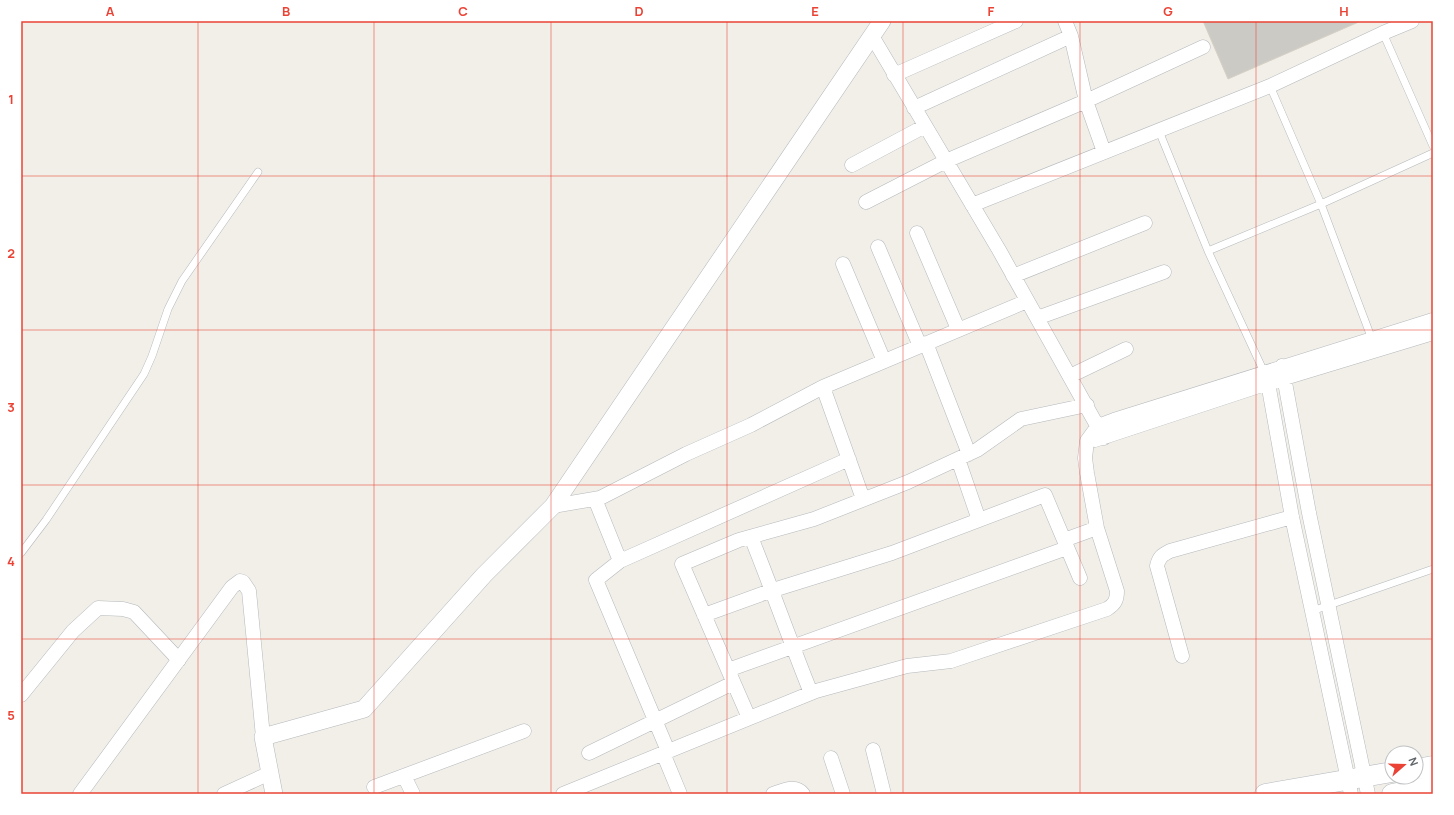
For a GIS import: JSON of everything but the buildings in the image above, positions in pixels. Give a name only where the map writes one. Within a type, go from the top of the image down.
[{"type":"main road","points":[[1265,794],[1358,786],[1384,775]]},
{"type":"main road","points":[[1392,794],[1433,786]]},
{"type":"street","points":[[263,737],[364,709],[484,575],[553,506],[882,21]]},
{"type":"street","points":[[894,75],[1016,21]]},
{"type":"street","points":[[1065,21],[1071,36],[1086,101],[1104,152]]},
{"type":"street","points":[[972,205],[1270,86],[1412,21]]},
{"type":"street","points":[[872,36],[972,205],[1101,432]]},
{"type":"street","points":[[914,108],[1071,36]]},
{"type":"street","points":[[866,202],[946,161],[1086,101],[1202,47]]},
{"type":"street","points":[[852,165],[925,126]]},
{"type":"street","points":[[1013,276],[1145,223]]},
{"type":"street","points":[[918,233],[958,330]]},
{"type":"street","points":[[878,247],[923,344],[963,456],[978,520]]},
{"type":"street","points":[[843,264],[884,361]]},
{"type":"street","points":[[1037,318],[1164,272]]},
{"type":"street","points":[[553,506],[600,498],[686,454],[751,425],[823,387],[1027,301]]},
{"type":"street","points":[[1374,345],[1433,320]]},
{"type":"street","points":[[563,794],[811,693],[907,666],[951,661],[1113,606],[1117,600],[1117,591],[1097,528],[1085,458],[1087,442],[1101,432],[1284,372],[1374,345],[1433,333]]},
{"type":"street","points":[[1070,376],[1126,349]]},
{"type":"street","points":[[1284,372],[1309,513],[1329,605],[1358,786]]},
{"type":"street","points":[[1266,378],[1292,517],[1312,611],[1358,786]]},
{"type":"street","points":[[823,387],[863,500]]},
{"type":"street","points":[[748,718],[682,564],[739,540],[814,519],[908,482],[977,450],[1021,418],[1087,405]]},
{"type":"street","points":[[680,794],[655,720],[596,580],[620,561],[849,459]]},
{"type":"street","points":[[704,615],[773,590],[892,553],[1045,495],[1080,578]]},
{"type":"street","points":[[595,499],[620,561]]},
{"type":"street","points":[[1182,656],[1157,566],[1162,554],[1292,517]]},
{"type":"street","points":[[728,670],[1066,544],[1097,528]]},
{"type":"street","points":[[751,537],[773,590],[792,646],[811,693]]},
{"type":"street","points":[[80,794],[232,587],[240,581],[244,582],[249,591],[263,737],[274,794]]},
{"type":"street","points":[[21,695],[72,631],[98,608],[123,609],[134,612],[179,660]]},
{"type":"street","points":[[589,753],[733,683]]},
{"type":"street","points":[[374,787],[524,731]]},
{"type":"street","points":[[873,750],[884,794]]},
{"type":"street","points":[[831,758],[843,794]]},
{"type":"street","points":[[224,794],[249,789],[270,773]]},
{"type":"street","points":[[404,776],[413,794]]},
{"type":"street","points":[[773,794],[786,789],[794,788],[800,790],[803,794]]},
{"type":"lane","points":[[1383,33],[1433,146]]},
{"type":"lane","points":[[1270,86],[1321,204],[1374,345]]},
{"type":"lane","points":[[1159,131],[1208,251],[1266,378]]},
{"type":"lane","points":[[1208,251],[1321,204],[1433,153]]},
{"type":"lane","points":[[21,553],[46,520],[144,374],[152,356],[168,309],[182,281],[258,172]]},
{"type":"lane","points":[[1312,611],[1433,569]]}]
